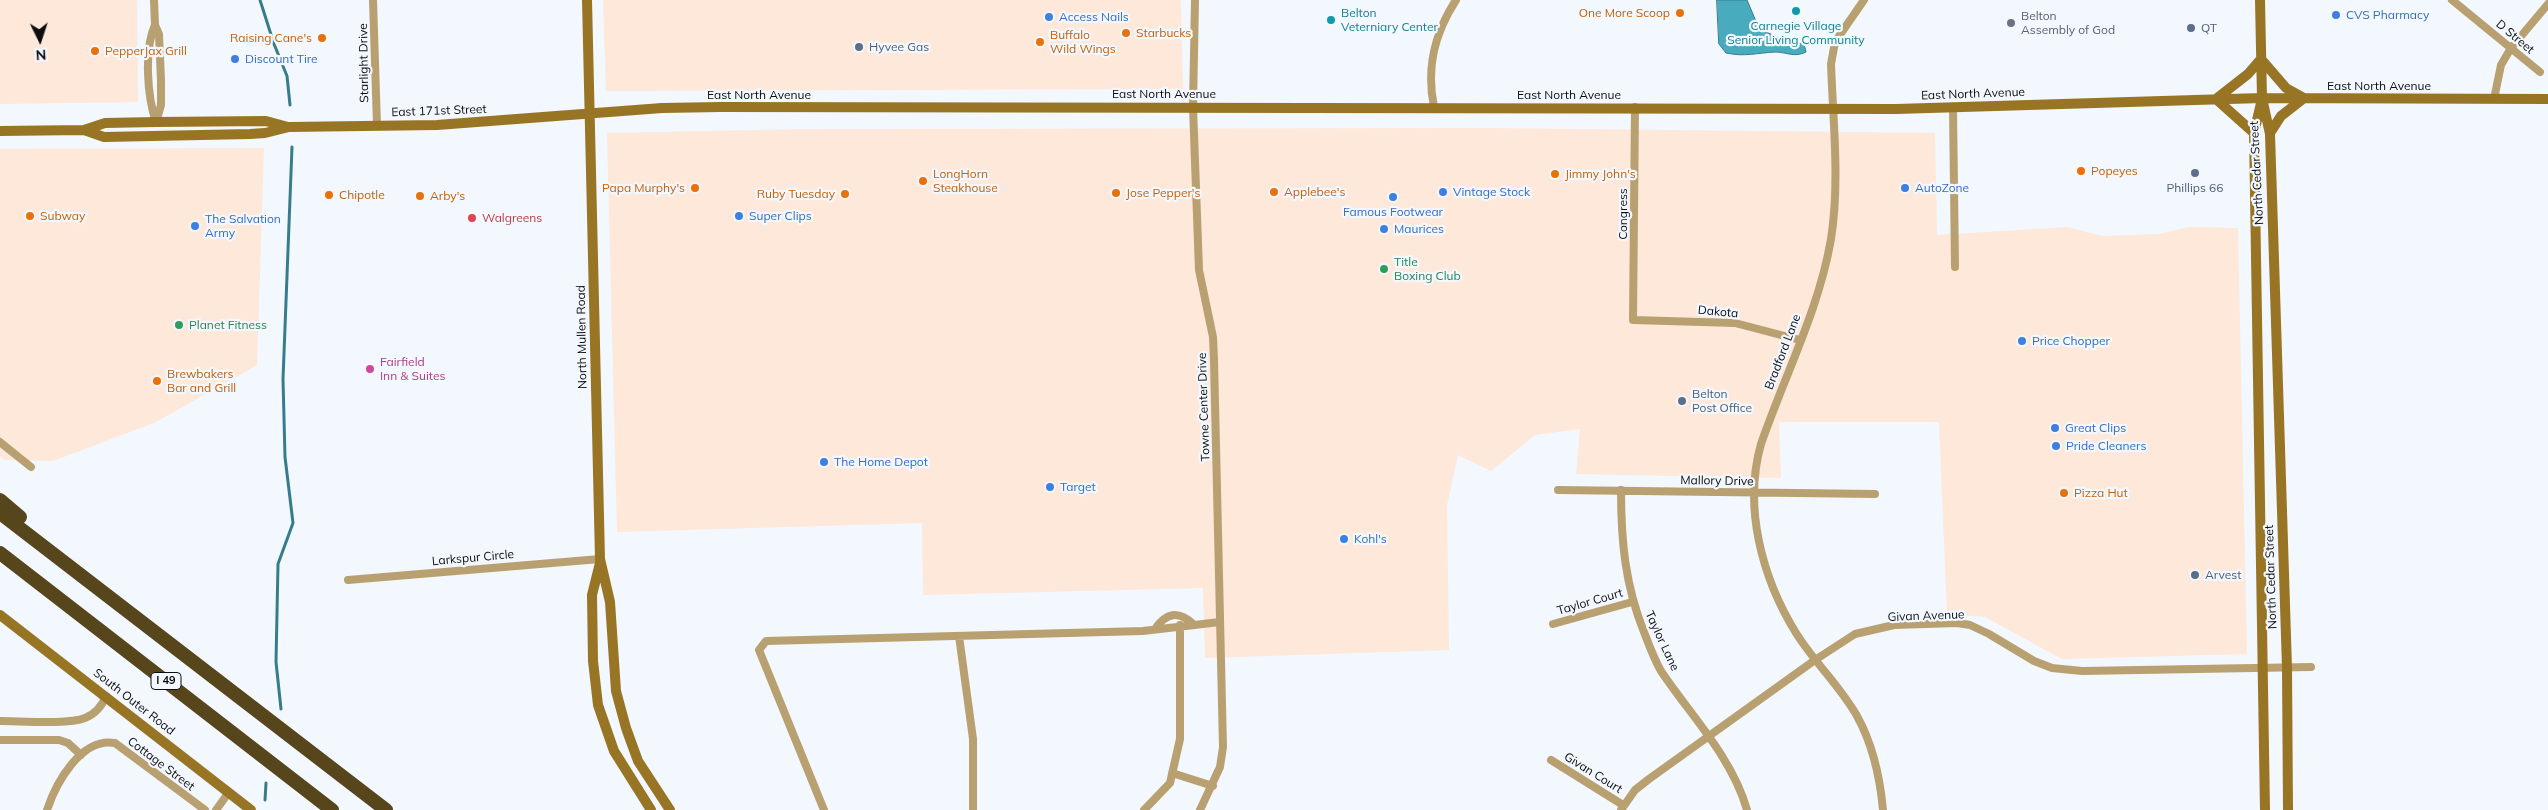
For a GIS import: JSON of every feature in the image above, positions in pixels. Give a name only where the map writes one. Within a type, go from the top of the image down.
[{"type":"highway","points":[[0,500],[192,659]]},
{"type":"highway","name":"I 49","points":[[0,513],[386,810]]},
{"type":"highway","name":"I 49","points":[[0,553],[332,810]]},
{"type":"main road","name":"North Mullen Road","points":[[587,0],[600,559]]},
{"type":"main road","points":[[2260,0],[2262,98]]},
{"type":"main road","points":[[2261,59],[2282,85],[2304,98],[2282,116],[2270,134]]},
{"type":"main road","points":[[2254,133],[2216,99],[2248,74],[2261,59]]},
{"type":"main road","name":"East North Avenue","points":[[589,114],[720,107],[1635,107],[1833,109],[1953,108],[2262,98],[2548,99]]},
{"type":"main road","name":"North Cedar Street","points":[[2262,98],[2254,133],[2266,810]]},
{"type":"main road","name":"North Cedar Street","points":[[2262,98],[2270,134],[2286,668],[2288,810]]},
{"type":"main road","name":"East 171st Street","points":[[0,131],[84,130],[104,136],[264,133],[289,127],[437,125],[589,114]]},
{"type":"main road","points":[[156,136],[164,129],[172,127],[227,126],[247,121]]},
{"type":"main road","name":"East 171st Street","points":[[84,130],[105,123],[156,122],[266,121],[289,127]]},
{"type":"main road","points":[[600,559],[592,596],[593,661],[598,705],[614,751],[651,810]]},
{"type":"main road","points":[[600,559],[610,602],[616,691],[626,728],[638,761],[670,810]]},
{"type":"main road","name":"South Outer Road","points":[[0,615],[251,810]]},
{"type":"street","points":[[154,0],[155,25],[159,34],[161,80],[161,105],[156,122]]},
{"type":"street","name":"Starlight Drive","points":[[374,0],[377,125]]},
{"type":"street","name":"Towne Center Drive","points":[[1195,0],[1193,107],[1199,270],[1213,337],[1223,747],[1220,767],[1213,786],[1200,810]]},
{"type":"street","points":[[1434,107],[1430,75],[1433,50],[1440,29],[1456,0]]},
{"type":"street","name":"Bradford Lane","points":[[1864,0],[1835,42],[1831,64],[1834,200],[1831,238],[1823,275],[1761,444],[1754,466],[1753,493],[1760,545],[1770,579],[1786,615],[1815,660],[1856,715],[1865,732],[1877,766],[1883,810]]},
{"type":"street","name":"D Street","points":[[2452,0],[2540,72]]},
{"type":"street","points":[[2494,99],[2501,65],[2511,48],[2548,4]]},
{"type":"street","points":[[155,25],[149,38],[150,105],[156,122]]},
{"type":"street","name":"Congress","points":[[1633,320],[1635,107]]},
{"type":"street","points":[[1953,108],[1956,267]]},
{"type":"street","name":"Dakota","points":[[1633,320],[1735,323],[1800,340]]},
{"type":"street","points":[[0,442],[32,467]]},
{"type":"street","name":"Mallory Drive","points":[[1558,490],[1875,494]]},
{"type":"street","name":"Taylor Lane","points":[[1621,490],[1621,537],[1632,602],[1660,669],[1708,735],[1736,780],[1747,810]]},
{"type":"street","name":"Larkspur Circle","points":[[348,580],[600,559]]},
{"type":"street","name":"Taylor Court","points":[[1554,624],[1632,602]]},
{"type":"street","points":[[1155,629],[1166,616],[1176,614],[1184,616],[1193,624]]},
{"type":"street","points":[[824,810],[759,650],[766,641],[1155,629],[1220,622]]},
{"type":"street","name":"Givan Avenue","points":[[1622,807],[1649,779],[1815,660],[1855,634],[1894,625],[1957,623],[1970,625],[2034,661],[2052,668],[2082,671],[2311,668]]},
{"type":"street","points":[[1144,810],[1170,783],[1180,739],[1180,625]]},
{"type":"street","points":[[959,636],[973,739],[973,810]]},
{"type":"street","points":[[0,721],[79,720],[94,713],[102,705],[106,696]]},
{"type":"street","points":[[0,740],[59,740],[68,743],[81,754]]},
{"type":"street","name":"Cottage Street","points":[[48,810],[54,792],[81,754],[106,741],[115,743],[205,810]]},
{"type":"street","name":"Givan Court","points":[[1551,760],[1622,807]]},
{"type":"street","points":[[1172,773],[1213,786]]},
{"type":"street","points":[[216,810],[229,792]]},
{"type":"shaded area","points":[[0,0],[137,0],[138,102],[0,104]]},
{"type":"shaded area","points":[[603,0],[1181,0],[1183,89],[606,91]]},
{"type":"shaded area","points":[[1489,128],[1935,133],[1937,235],[2068,227],[2101,236],[2159,234],[2189,227],[2238,228],[2247,654],[2062,659],[1985,617],[1947,614],[1939,422],[1779,422],[1781,478],[1576,474],[1580,429],[1535,435],[1491,471],[1458,455],[1447,505],[1449,650],[1205,658],[1203,588],[923,595],[922,523],[617,532],[607,133],[807,129]]},
{"type":"shaded area","points":[[264,148],[257,365],[154,423],[53,461],[4,460],[0,456],[0,149]]},
{"type":"water","points":[[1717,0],[1747,0],[1758,26],[1766,32],[1787,41],[1804,44],[1806,52],[1794,55],[1775,52],[1745,55],[1726,53],[1719,44]]},
{"type":"waterway","points":[[260,0],[274,44],[287,76],[290,105]]},
{"type":"waterway","points":[[281,709],[276,662],[278,564],[293,523],[285,457],[283,379],[292,147]]},
{"type":"waterway","points":[[265,800],[266,783]]},
{"type":"place","name":"Carnegie Village Senior Living Community","points":[[1796,11]]},
{"type":"place","name":"One More Scoop","points":[[1680,13]]},
{"type":"place","name":"CVS Pharmacy","points":[[2336,15]]},
{"type":"place","name":"Access Nails","points":[[1049,17]]},
{"type":"place","name":"Belton Veterniary Center","points":[[1331,20]]},
{"type":"place","name":"Belton Assembly of God","points":[[2011,23]]},
{"type":"place","name":"QT","points":[[2191,28]]},
{"type":"place","name":"Starbucks","points":[[1126,33]]},
{"type":"place","name":"Raising Cane's","points":[[322,38]]},
{"type":"place","name":"Buffalo Wild Wings","points":[[1040,42]]},
{"type":"place","name":"Hyvee Gas","points":[[859,47]]},
{"type":"place","name":"PepperJax Grill","points":[[95,51]]},
{"type":"place","name":"Discount Tire","points":[[235,59]]},
{"type":"place","name":"Popeyes","points":[[2081,171]]},
{"type":"place","name":"Phillips 66","points":[[2195,173]]},
{"type":"place","name":"Jimmy John's","points":[[1555,174]]},
{"type":"place","name":"LongHorn Steakhouse","points":[[923,181]]},
{"type":"place","name":"Papa Murphy's","points":[[695,188]]},
{"type":"place","name":"AutoZone","points":[[1905,188]]},
{"type":"place","name":"Applebee's","points":[[1274,192]]},
{"type":"place","name":"Vintage Stock","points":[[1443,192]]},
{"type":"place","name":"Jose Pepper's","points":[[1116,193]]},
{"type":"place","name":"Ruby Tuesday","points":[[845,194]]},
{"type":"place","name":"Chipotle","points":[[329,195]]},
{"type":"place","name":"Arby's","points":[[420,196]]},
{"type":"place","name":"Famous Footwear","points":[[1393,197]]},
{"type":"place","name":"Subway","points":[[30,216]]},
{"type":"place","name":"Super Clips","points":[[739,216]]},
{"type":"place","name":"Walgreens","points":[[472,218]]},
{"type":"place","name":"The Salvation Army","points":[[195,226]]},
{"type":"place","name":"Maurices","points":[[1384,229]]},
{"type":"place","name":"Title Boxing Club","points":[[1384,269]]},
{"type":"place","name":"Planet Fitness","points":[[179,325]]},
{"type":"place","name":"Price Chopper","points":[[2022,341]]},
{"type":"place","name":"Fairfield Inn & Suites","points":[[370,369]]},
{"type":"place","name":"Brewbakers Bar and Grill","points":[[157,381]]},
{"type":"place","name":"Belton Post Office","points":[[1682,401]]},
{"type":"place","name":"Great Clips","points":[[2055,428]]},
{"type":"place","name":"Pride Cleaners","points":[[2056,446]]},
{"type":"place","name":"The Home Depot","points":[[824,462]]},
{"type":"place","name":"Target","points":[[1050,487]]},
{"type":"place","name":"Pizza Hut","points":[[2064,493]]},
{"type":"place","name":"Kohl's","points":[[1344,539]]},
{"type":"place","name":"Arvest","points":[[2195,575]]}]
